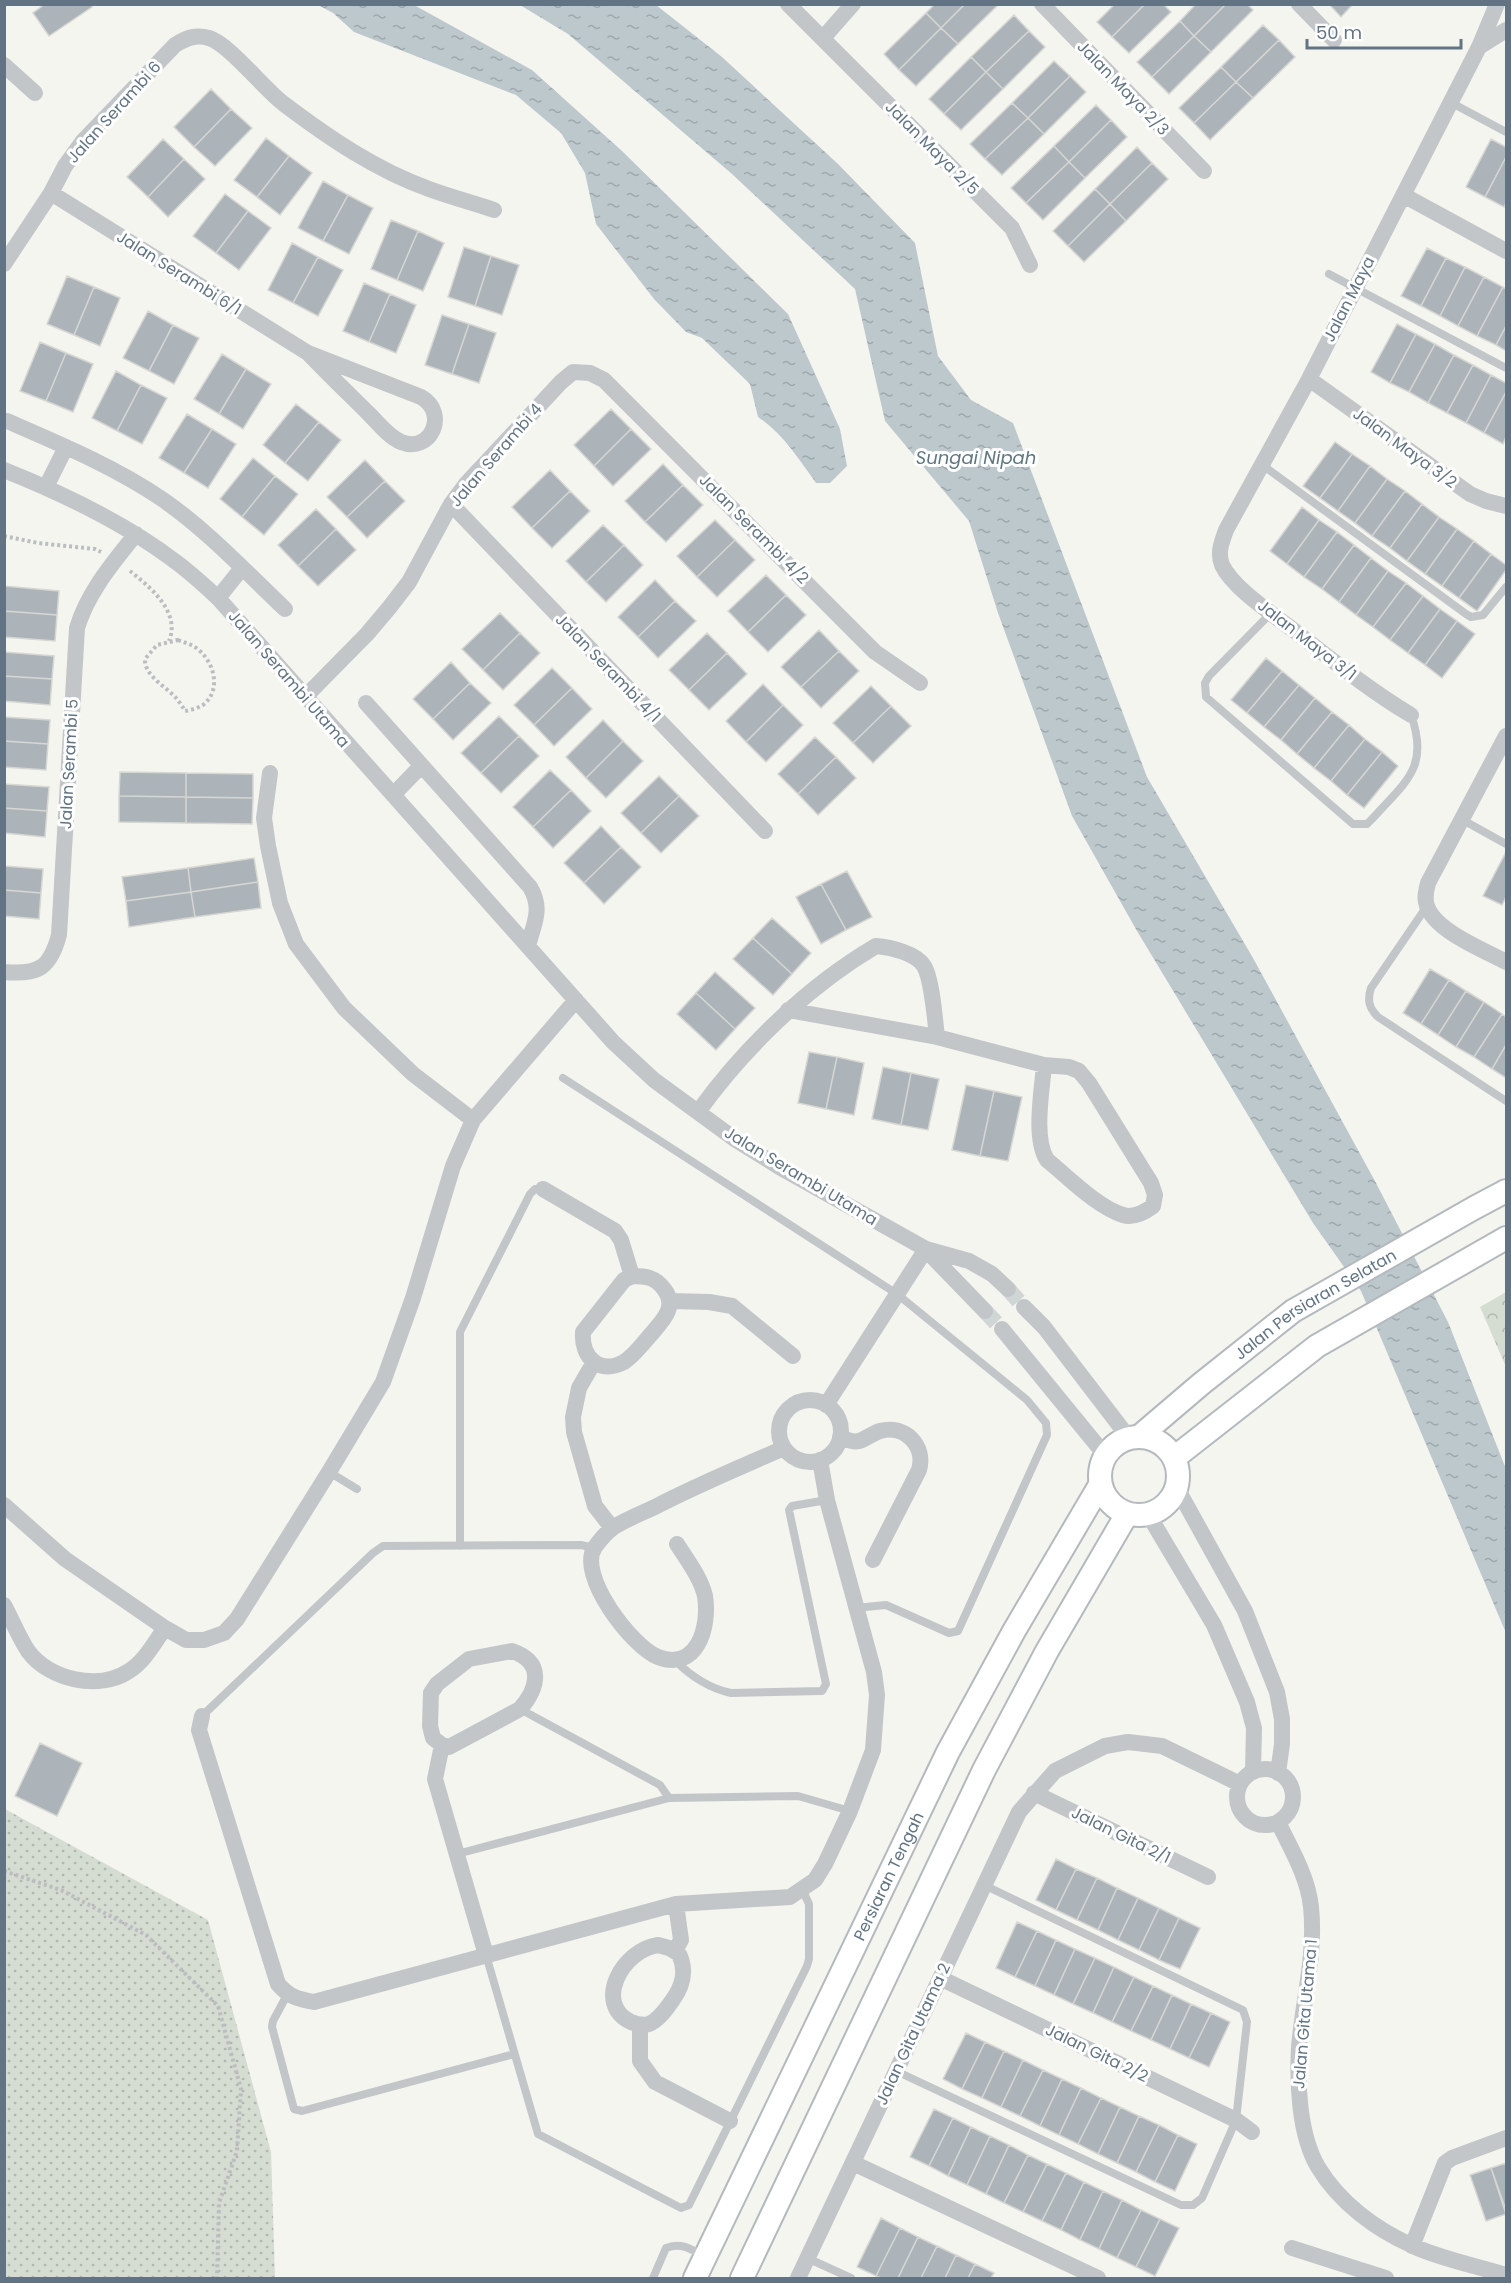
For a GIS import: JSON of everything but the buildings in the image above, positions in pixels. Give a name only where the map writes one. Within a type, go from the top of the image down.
[{"type":"street","name":"Jalan Maya 2/5","points":[[788,4],[1012,228],[1030,266]]},
{"type":"street","points":[[823,38],[853,4]]},
{"type":"street","name":"Jalan Maya 2/3","points":[[1042,4],[1204,171]]},
{"type":"street","points":[[1299,4],[1334,40]]},
{"type":"street","name":"Jalan Maya","points":[[1219,550],[1226,530],[1309,379],[1479,47],[1497,4]]},
{"type":"street","points":[[1479,47],[1506,30]]},
{"type":"street","name":"Jalan Serambi 6","points":[[4,264],[83,141],[175,45],[186,38],[199,36],[211,38],[223,46],[273,97],[348,149],[428,189],[494,210]]},
{"type":"street","points":[[4,65],[35,93]]},
{"type":"street","name":"Jalan Serambi 6/1","points":[[51,193],[308,353],[430,402],[435,411],[436,422],[431,435],[413,445],[394,438],[308,353]]},
{"type":"street","points":[[1403,195],[1506,251]]},
{"type":"street","name":"Jalan Serambi 4","points":[[305,698],[367,634],[409,582],[451,504],[466,484],[561,382],[573,372],[590,373]]},
{"type":"street","name":"Jalan Serambi 4/2","points":[[590,373],[604,380],[618,393],[875,652],[920,683]]},
{"type":"street","name":"Jalan Maya 3/2","points":[[1309,379],[1470,494],[1506,506]]},
{"type":"street","points":[[7,421],[66,447],[129,479],[162,499],[193,523],[285,609]]},
{"type":"street","points":[[46,487],[66,447]]},
{"type":"street","name":"Jalan Serambi Utama","points":[[4,470],[46,487],[136,534],[177,562],[218,598],[613,1041],[654,1080],[736,1140],[781,1168],[926,1249],[969,1261],[992,1274],[1008,1289]]},
{"type":"street","name":"Jalan Serambi 4/1","points":[[451,504],[765,831]]},
{"type":"street","name":"Jalan Serambi 5","points":[[4,972],[30,973],[45,966],[54,952],[59,935],[77,628],[82,609],[91,594],[136,534]]},
{"type":"street","name":"Jalan Maya 3/1","points":[[1219,550],[1222,564],[1233,580],[1271,613],[1376,694],[1411,715]]},
{"type":"street","points":[[218,598],[242,568]]},
{"type":"street","points":[[366,703],[530,887],[537,898],[538,912],[528,946]]},
{"type":"street","points":[[1506,736],[1460,819],[1428,883],[1425,897],[1427,906],[1439,925],[1506,962]]},
{"type":"street","points":[[393,795],[421,766]]},
{"type":"street","points":[[270,773],[264,818],[268,846],[280,903],[296,944],[344,1008],[413,1074],[473,1120]]},
{"type":"street","points":[[698,1112],[721,1079],[788,1010],[876,946],[887,946],[918,959],[924,966],[928,976],[937,1037]]},
{"type":"street","points":[[4,1505],[65,1559],[165,1628],[186,1640],[204,1640],[224,1633],[237,1619],[382,1382],[413,1298],[453,1166],[473,1120],[576,1000]]},
{"type":"street","points":[[788,1010],[937,1037],[1044,1065],[1069,1067],[1079,1071],[1089,1083],[1152,1183],[1155,1195],[1153,1206],[1144,1213],[1125,1216],[1098,1201],[1047,1160],[1041,1150],[1040,1123],[1044,1065]]},
{"type":"street","points":[[543,1189],[615,1231],[621,1240],[632,1276]]},
{"type":"street","name":"Jalan Persiaran Selatan","points":[[1105,1455],[1120,1441],[1134,1437],[1293,1311],[1506,1191]]},
{"type":"street","points":[[1174,1458],[1317,1346],[1499,1241]]},
{"type":"street","points":[[826,1405],[926,1249]]},
{"type":"street","name":"Jalan Serambi Utama","points":[[926,1249],[986,1311]]},
{"type":"street","points":[[632,1276],[645,1276],[657,1280],[670,1297],[671,1301],[664,1318],[633,1354],[617,1364],[607,1365],[594,1362],[585,1353],[582,1343],[583,1332],[624,1280],[632,1276]]},
{"type":"street","points":[[671,1301],[709,1302],[732,1306],[793,1356]]},
{"type":"street","points":[[742,2278],[984,1770],[1047,1651],[1138,1514],[1166,1505],[1177,1488],[1178,1478],[1174,1458],[1160,1443],[1134,1437],[1044,1327],[1024,1307]]},
{"type":"street","points":[[1002,1329],[1105,1455],[1099,1475],[1100,1485],[1110,1503],[1138,1514],[1214,1625],[1247,1702],[1254,1728],[1253,1772]]},
{"type":"street","points":[[594,1362],[579,1388],[573,1417],[574,1432],[595,1506],[612,1528]]},
{"type":"street","points":[[813,1400],[826,1405],[837,1417],[840,1427],[840,1437],[829,1455],[810,1462],[791,1455],[784,1448],[779,1428],[786,1410],[803,1401],[813,1400]]},
{"type":"street","points":[[840,1437],[852,1442],[881,1431],[892,1430],[910,1436],[920,1450],[922,1461],[920,1470],[873,1560]]},
{"type":"street","points":[[677,1544],[700,1583],[705,1598],[705,1628],[701,1641],[690,1655],[676,1660],[660,1658],[648,1653],[633,1639],[599,1593],[591,1560],[594,1548],[612,1528],[674,1497],[784,1448]]},
{"type":"street","points":[[202,1716],[199,1730],[278,1984],[287,1995],[314,2001],[676,1904],[790,1897],[815,1880],[825,1864],[850,1811],[873,1750],[876,1695],[874,1672],[827,1500],[820,1460]]},
{"type":"street","name":"Persiaran Tengah","points":[[695,2278],[948,1752],[1014,1631],[1100,1485]]},
{"type":"street","points":[[1177,1488],[1245,1611],[1277,1692],[1282,1719],[1282,1744],[1278,1773]]},
{"type":"street","points":[[4,1605],[28,1651],[44,1667],[66,1677],[84,1680],[109,1680],[128,1672],[142,1659],[165,1628]]},
{"type":"street","points":[[512,1651],[525,1655],[535,1670],[536,1684],[520,1708],[449,1747],[442,1745],[433,1738],[430,1726],[431,1693],[437,1684],[469,1659],[512,1651]]},
{"type":"street","name":"Jalan Gita Utama 2","points":[[798,2278],[1019,1812],[1034,1793],[1055,1771],[1105,1746],[1128,1742],[1162,1746],[1240,1784]]},
{"type":"street","points":[[442,1745],[435,1779],[486,1955]]},
{"type":"street","points":[[1270,1770],[1278,1773],[1290,1785],[1293,1793],[1290,1810],[1278,1822],[1261,1825],[1246,1817],[1240,1810],[1238,1802],[1240,1784],[1253,1772],[1270,1770]]},
{"type":"street","name":"Jalan Gita 2/1","points":[[1034,1793],[1208,1877]]},
{"type":"street","name":"Jalan Gita Utama 1","points":[[1278,1822],[1304,1877],[1311,1905],[1312,1944],[1299,2047],[1298,2094],[1306,2133],[1318,2166],[1354,2210],[1373,2225],[1412,2246],[1506,2275]]},
{"type":"street","points":[[675,1951],[681,1936],[676,1904]]},
{"type":"street","points":[[658,1945],[675,1951],[682,1960],[684,1971],[683,1983],[678,1993],[659,2017],[649,2024],[640,2025],[623,2018],[614,2002],[620,1972],[629,1959],[646,1947],[658,1945]]},
{"type":"street","name":"Jalan Gita 2/2","points":[[940,1978],[1236,2120],[1252,2132]]},
{"type":"street","points":[[640,2025],[640,2061],[656,2082],[730,2121]]},
{"type":"street","points":[[1412,2246],[1445,2163],[1452,2158],[1506,2138]]},
{"type":"street","points":[[853,2163],[1098,2278]]},
{"type":"street","points":[[1292,2248],[1386,2278]]},
{"type":"lane","points":[[1450,102],[1506,132]]},
{"type":"lane","points":[[1329,274],[1506,368]]},
{"type":"lane","points":[[1261,465],[1466,615],[1471,617],[1483,615],[1506,587]]},
{"type":"lane","points":[[1271,613],[1209,676],[1205,682],[1206,697],[1353,824],[1367,824],[1416,767],[1419,752],[1417,733],[1411,715]]},
{"type":"lane","points":[[1460,819],[1506,844]]},
{"type":"lane","points":[[1427,906],[1371,988],[1368,996],[1369,1004],[1378,1017],[1506,1101]]},
{"type":"lane","points":[[563,1078],[897,1294],[1027,1400],[1046,1423],[1048,1431],[958,1631],[949,1633],[886,1605],[855,1608]]},
{"type":"lane","points":[[460,1546],[460,1332],[530,1194],[535,1189],[543,1189]]},
{"type":"lane","points":[[329,1472],[357,1490]]},
{"type":"lane","points":[[676,1660],[686,1672],[731,1694],[822,1691],[826,1684],[789,1510],[792,1506],[827,1500]]},
{"type":"lane","points":[[202,1716],[382,1546],[581,1545],[594,1548]]},
{"type":"lane","points":[[520,1708],[660,1785],[669,1798]]},
{"type":"lane","points":[[456,1854],[669,1798],[798,1796],[850,1811]]},
{"type":"lane","points":[[896,2071],[1187,2206],[1193,2205],[1202,2198],[1236,2120],[1247,2022],[1243,2010],[984,1885]]},
{"type":"lane","points":[[486,1955],[538,2134],[681,2208],[689,2205],[807,1966],[809,1904],[802,1889]]},
{"type":"lane","points":[[287,1995],[272,2027],[294,2109],[302,2111],[514,2054]]},
{"type":"lane","points":[[652,2278],[666,2248],[675,2245],[684,2246],[705,2257]]},
{"type":"lane","points":[[807,2258],[851,2278]]},
{"type":"path","points":[[178,640],[194,647],[204,655],[208,662],[215,687],[212,695],[201,706],[185,711],[177,698],[147,671],[145,659],[158,645],[169,641],[178,640]]},
{"type":"path","points":[[4,1871],[61,1890],[147,1935],[218,2006],[241,2090],[237,2151],[219,2203],[217,2278]]},
{"type":"green space","points":[[1506,1292],[1506,1367],[1480,1307]]},
{"type":"green space","points":[[5,1809],[208,1920],[271,2152],[275,2278],[5,2278]]},
{"type":"water","points":[[318,5],[414,5],[532,70],[622,151],[788,314],[840,429],[847,466],[830,483],[816,483],[783,439],[758,417],[750,384],[702,338],[686,332],[654,299],[596,224],[585,173],[561,133],[516,95],[354,32],[333,13]]},
{"type":"water","name":"Sungai Nipah","points":[[520,5],[656,5],[722,57],[838,164],[915,243],[938,356],[971,400],[1013,423],[1147,777],[1253,958],[1376,1183],[1448,1322],[1506,1469],[1506,1633],[1361,1291],[1313,1223],[1137,931],[1072,816],[998,613],[969,521],[885,421],[855,289],[732,174],[568,34]]},
{"type":"tunnel","points":[[1008,1289],[1024,1307]]},
{"type":"tunnel","points":[[985,1311],[1002,1329]]}]
